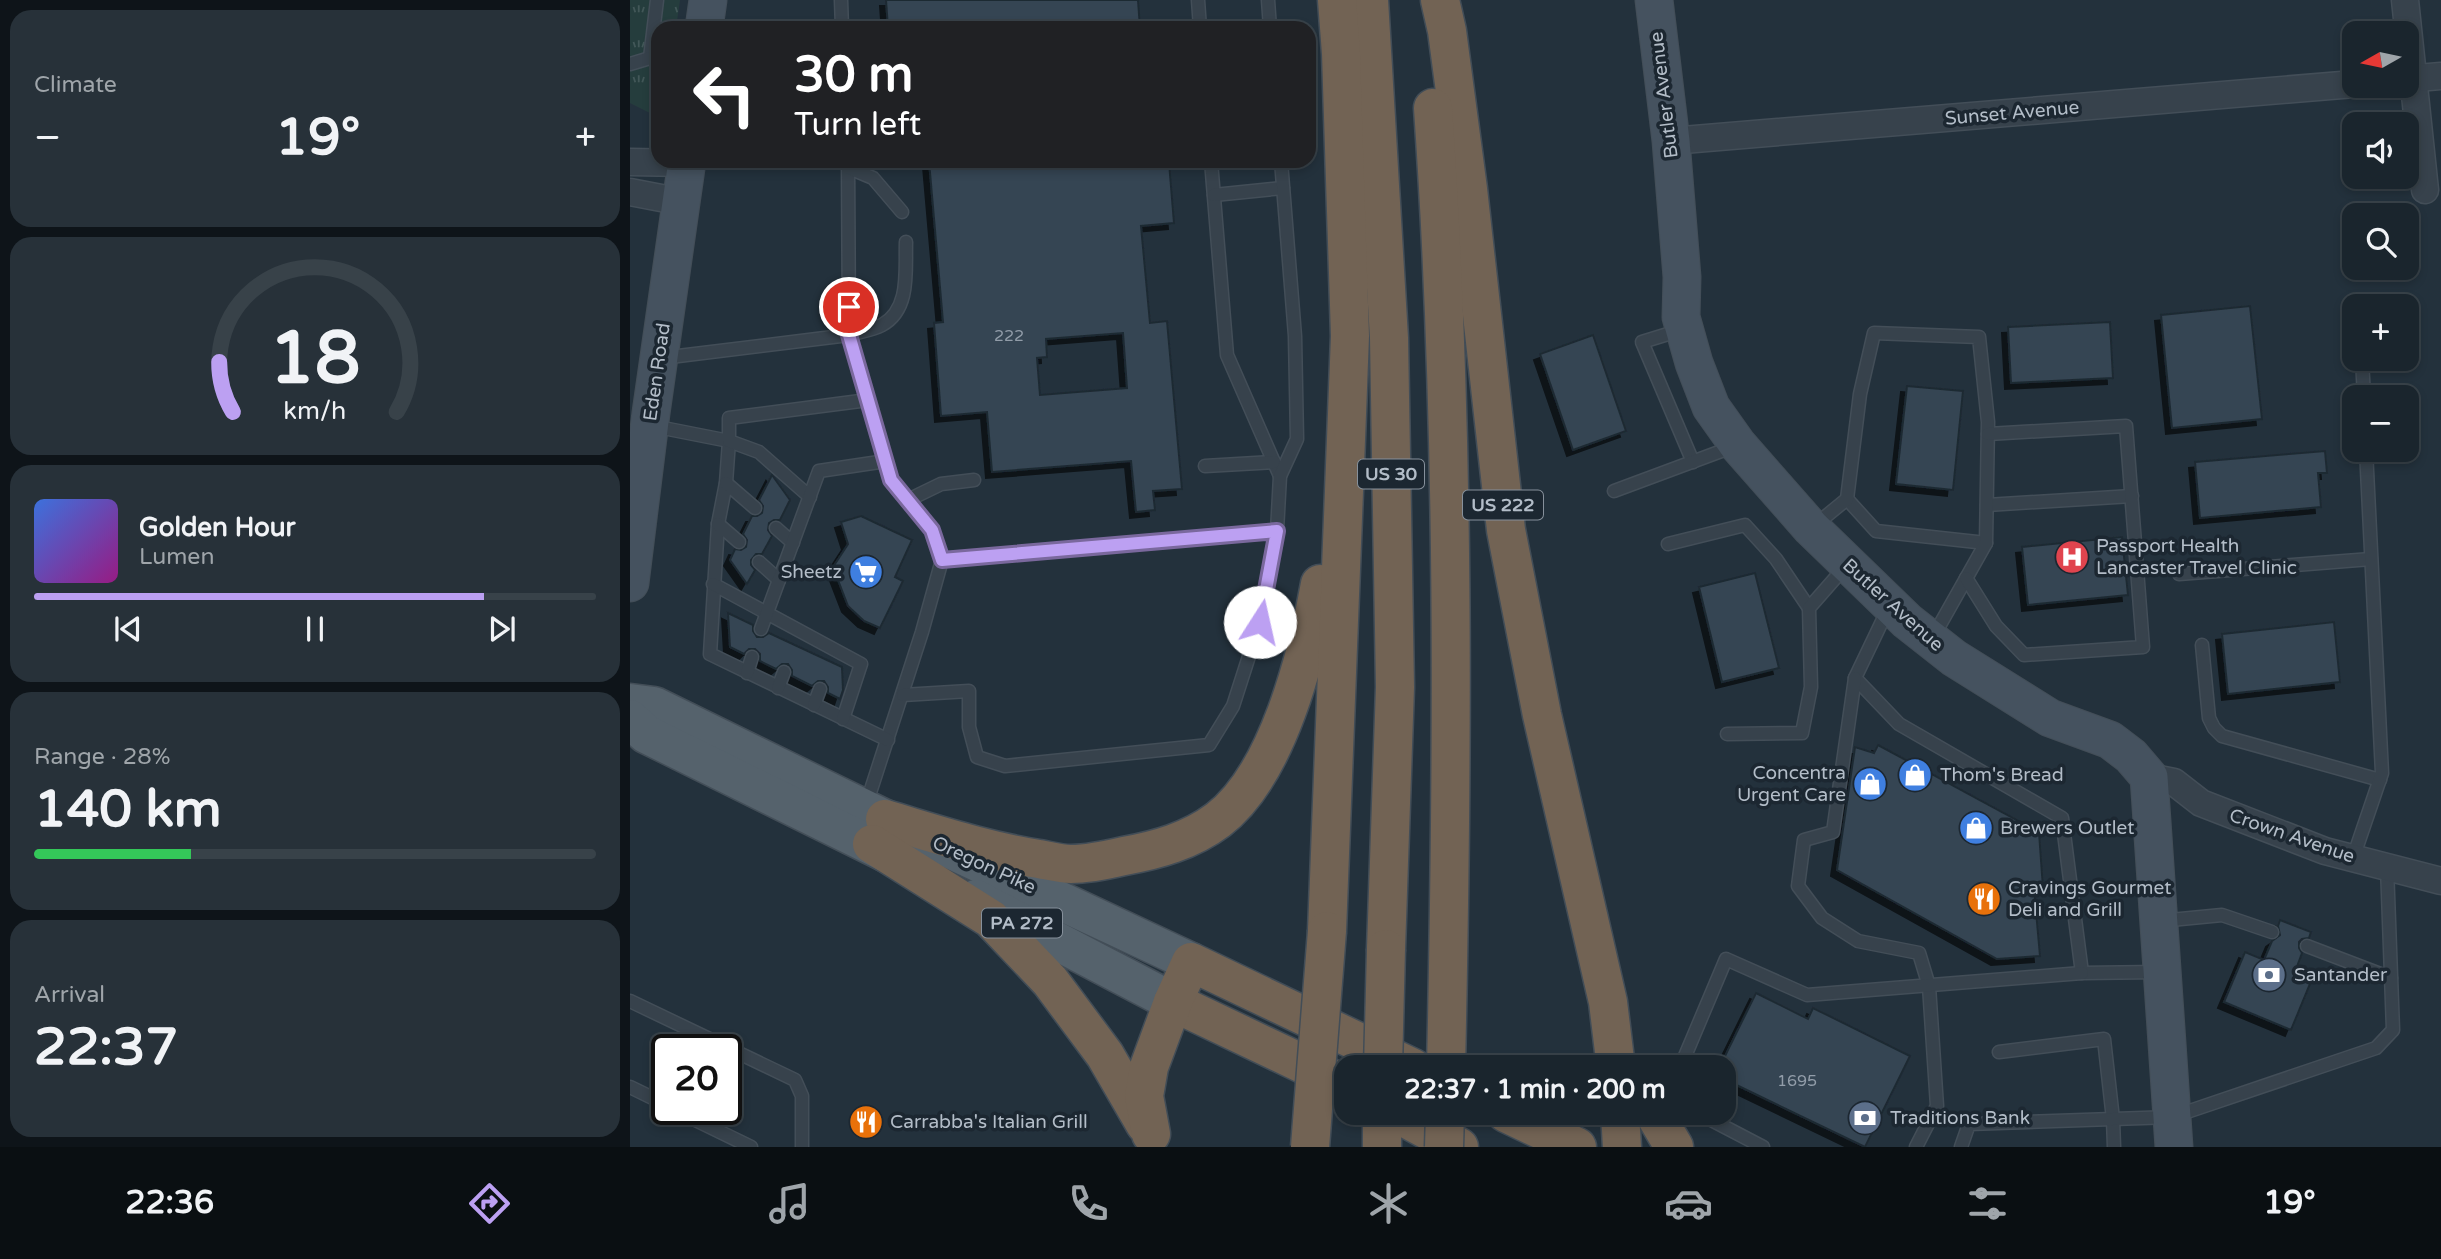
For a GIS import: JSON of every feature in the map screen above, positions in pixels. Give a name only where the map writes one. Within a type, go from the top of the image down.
[{"type":"highway","points":[[1310,1147],[1327,931],[1350,336],[1337,0]]},
{"type":"highway","name":"US 30","points":[[1369,0],[1390,366],[1395,687],[1383,1055]]},
{"type":"highway","name":"US 30","points":[[1425,0],[1448,384],[1450,573],[1446,1055]]},
{"type":"highway","name":"US 222","points":[[1440,0],[1447,31],[1468,189],[1506,530],[1542,715],[1608,1002],[1626,1055]]},
{"type":"highway","points":[[874,824],[1010,855],[1070,864],[1156,850],[1187,838],[1219,819],[1248,788],[1270,751],[1291,700],[1310,638],[1329,535],[1350,336]]},
{"type":"highway","points":[[874,824],[992,919],[1050,981],[1105,1055],[1154,1140]]},
{"type":"highway","points":[[1154,1140],[1144,1096],[1149,1067],[1191,962]]},
{"type":"highway","name":"Oregon Pike","points":[[1191,962],[1386,1055]]},
{"type":"highway","name":"Oregon Pike","points":[[1173,1002],[1334,1080]]},
{"type":"highway","points":[[1608,1002],[1614,1055]]},
{"type":"highway","points":[[1381,1147],[1382,1125]]},
{"type":"highway","points":[[1419,1125],[1460,1147]]},
{"type":"highway","points":[[1444,1147],[1445,1125]]},
{"type":"highway","points":[[1531,1125],[1577,1147]]},
{"type":"highway","points":[[1621,1125],[1622,1147]]},
{"type":"highway","points":[[1661,1125],[1674,1147]]},
{"type":"main road","name":"Oregon Pike","points":[[630,703],[654,706],[874,824],[1173,1002]]},
{"type":"main road","name":"Oregon Pike","points":[[630,719],[646,734],[874,824],[1191,962]]},
{"type":"street","points":[[705,21],[708,0]]},
{"type":"street","name":"Butler Avenue","points":[[1654,0],[1671,141],[1682,277],[1681,317],[1694,363],[1711,407],[1738,445],[1811,528],[1890,605],[1931,640],[1992,684],[2050,718],[2110,740],[2131,756],[2149,777]]},
{"type":"street","points":[[2405,0],[2406,21]]},
{"type":"street","points":[[2419,78],[2441,76]]},
{"type":"street","name":"Sunset Avenue","points":[[1671,141],[2342,85]]},
{"type":"street","points":[[2413,98],[2426,190]]},
{"type":"street","points":[[630,162],[651,162]]},
{"type":"street","name":"Eden Road","points":[[630,583],[649,425],[686,168]]},
{"type":"street","points":[[630,192],[682,202]]},
{"type":"street","points":[[2149,777],[2173,1132]]},
{"type":"street","name":"Crown Avenue","points":[[2149,777],[2175,782],[2201,803],[2268,830],[2353,858],[2441,881]]},
{"type":"lane","points":[[656,21],[657,0]]},
{"type":"lane","points":[[841,0],[842,21]]},
{"type":"lane","points":[[1198,0],[1200,21]]},
{"type":"lane","points":[[1268,0],[1270,21]]},
{"type":"lane","points":[[630,64],[651,60]]},
{"type":"lane","points":[[848,168],[849,335],[891,480],[932,530],[942,560],[888,740],[874,824]]},
{"type":"lane","points":[[854,168],[873,178],[902,212]]},
{"type":"lane","points":[[1212,168],[1227,355],[1280,476]]},
{"type":"lane","points":[[903,695],[969,691],[969,727],[977,757],[1005,766],[1209,745],[1233,706],[1260,622],[1277,531],[1280,476],[1297,439],[1295,336],[1282,168]]},
{"type":"lane","points":[[1214,195],[1283,188]]},
{"type":"lane","points":[[659,358],[849,335],[882,325],[897,312],[905,293],[906,242]]},
{"type":"lane","points":[[1684,328],[1642,342],[1693,462]]},
{"type":"lane","points":[[1811,528],[1847,499],[1860,394],[1874,333],[1979,337],[1988,434],[1986,543],[1931,640]]},
{"type":"lane","points":[[868,400],[729,418],[726,482],[713,584],[710,654],[888,740]]},
{"type":"lane","points":[[649,425],[729,441],[759,452],[810,497]]},
{"type":"lane","points":[[1966,578],[1996,626],[2024,655],[2143,647],[2126,426],[1988,434]]},
{"type":"lane","points":[[1614,491],[1738,445]]},
{"type":"lane","points":[[761,629],[819,471],[886,461]]},
{"type":"lane","points":[[1205,466],[1274,462]]},
{"type":"lane","points":[[2353,858],[2382,773],[2367,462]]},
{"type":"lane","points":[[908,500],[941,484],[974,480]]},
{"type":"lane","points":[[726,482],[755,508]]},
{"type":"lane","points":[[1987,505],[2132,496]]},
{"type":"lane","points":[[1847,499],[1876,531],[1986,543]]},
{"type":"lane","points":[[719,524],[738,542]]},
{"type":"lane","points":[[1668,544],[1745,525],[1776,559],[1809,608],[1811,687],[1802,733],[1727,734]]},
{"type":"lane","points":[[776,528],[793,543]]},
{"type":"lane","points":[[942,560],[1277,531]]},
{"type":"lane","points":[[2179,574],[2371,559]]},
{"type":"lane","points":[[759,562],[779,580]]},
{"type":"lane","points":[[1809,608],[1847,564]]},
{"type":"lane","points":[[713,584],[798,629],[833,656],[862,664],[843,719]]},
{"type":"lane","points":[[1890,605],[1855,678],[1833,832],[1804,840],[1798,886],[1822,918],[1858,941],[1919,953],[1929,986],[1937,1106],[1916,1147]]},
{"type":"lane","points":[[793,644],[798,629]]},
{"type":"lane","points":[[2202,645],[2209,718],[2222,736],[2380,780]]},
{"type":"lane","points":[[747,673],[752,657]]},
{"type":"lane","points":[[778,688],[784,672]]},
{"type":"lane","points":[[1855,678],[1899,724],[2062,818],[2082,973]]},
{"type":"lane","points":[[814,705],[820,689]]},
{"type":"lane","points":[[1961,1147],[1969,1124],[2113,1119],[2173,1132],[2376,1048],[2393,1030],[2387,867]]},
{"type":"lane","points":[[2158,921],[2222,915],[2272,932]]},
{"type":"lane","points":[[2307,946],[2391,978]]},
{"type":"lane","points":[[1686,1055],[1727,959],[1807,995],[2082,973],[2162,971]]},
{"type":"lane","points":[[630,1001],[795,1080],[802,1096],[802,1147]]},
{"type":"lane","points":[[1999,1052],[2104,1039],[2114,1147]]},
{"type":"lane","points":[[630,1087],[651,1097]]},
{"type":"lane","points":[[706,1125],[751,1147]]},
{"type":"lane","points":[[1721,1125],[1763,1147]]},
{"type":"green space","points":[[630,0],[680,0],[677,21],[651,21],[651,114],[630,103]]},
{"type":"building","points":[[886,0],[1138,0],[1140,21],[888,21]]},
{"type":"building","points":[[930,168],[1169,168],[1174,223],[1141,226],[1150,323],[1167,321],[1182,489],[1153,491],[1155,510],[1136,512],[1131,461],[992,472],[987,412],[941,416],[934,323],[943,322]],"holes":[[[1123,333],[1127,388],[1040,395],[1037,358],[1047,357],[1046,339]]]},
{"type":"building","points":[[2250,306],[2262,419],[2172,428],[2161,315]]},
{"type":"building","points":[[2110,322],[2113,378],[2011,383],[2008,327]]},
{"type":"building","points":[[1593,335],[1626,431],[1573,450],[1540,354]]},
{"type":"building","points":[[1907,386],[1963,391],[1953,490],[1896,484]]},
{"type":"building","points":[[2325,451],[2327,473],[2318,473],[2321,507],[2200,518],[2195,462]]},
{"type":"building","name":"Sheetz","points":[[772,475],[790,500],[780,520],[769,523],[768,530],[772,536],[762,554],[756,554],[751,560],[755,570],[747,584],[730,560],[735,549],[746,547],[747,540],[743,534],[752,516],[762,513],[763,506],[759,500]]},
{"type":"building","name":"Sheetz","points":[[861,516],[912,540],[895,577],[903,581],[880,628],[864,621],[848,606],[833,567],[848,544],[841,522]]},
{"type":"building","points":[[2122,537],[2128,595],[2028,605],[2022,547]]},
{"type":"building","points":[[1755,573],[1779,668],[1722,682],[1699,587]]},
{"type":"building","name":"Sheetz","points":[[728,613],[753,625],[757,637],[769,633],[842,667],[843,690],[840,699],[828,693],[824,681],[818,681],[812,686],[792,676],[788,664],[782,664],[776,669],[760,661],[760,654],[755,649],[749,649],[744,654],[730,647]]},
{"type":"building","points":[[2334,622],[2340,682],[2228,694],[2222,634]]},
{"type":"building","points":[[1878,745],[2039,832],[2043,888],[2034,888],[2040,956],[1997,959],[1837,870],[1855,747],[1874,753]]},
{"type":"building","name":"Santander","points":[[2280,920],[2311,932],[2309,938],[2299,942],[2302,953],[2295,972],[2312,979],[2291,1030],[2224,1002],[2245,952],[2264,960],[2272,941],[2280,935]]},
{"type":"building","points":[[1756,993],[1808,1019],[1813,1008],[1910,1056],[1865,1147],[1736,1085],[1736,1055],[1725,1055]]},
{"type":"place","name":"Passport Health Lancaster Travel Clinic","points":[[2072,557]]},
{"type":"place","name":"Sheetz","points":[[866,572]]},
{"type":"place","name":"Thom's Bread","points":[[1915,775]]},
{"type":"place","name":"Concentra Urgent Care","points":[[1870,784]]},
{"type":"place","name":"Brewers Outlet","points":[[1976,828]]},
{"type":"place","name":"Cravings Gourmet Deli and Grill","points":[[1984,899]]},
{"type":"place","name":"Santander","points":[[2269,975]]},
{"type":"place","name":"Traditions Bank","points":[[1865,1118]]},
{"type":"place","name":"Carrabba's Italian Grill","points":[[866,1122]]},
{"type":"route","points":[[849,307],[849,335],[891,480],[932,530],[942,560],[1277,531],[1260,622]]}]
